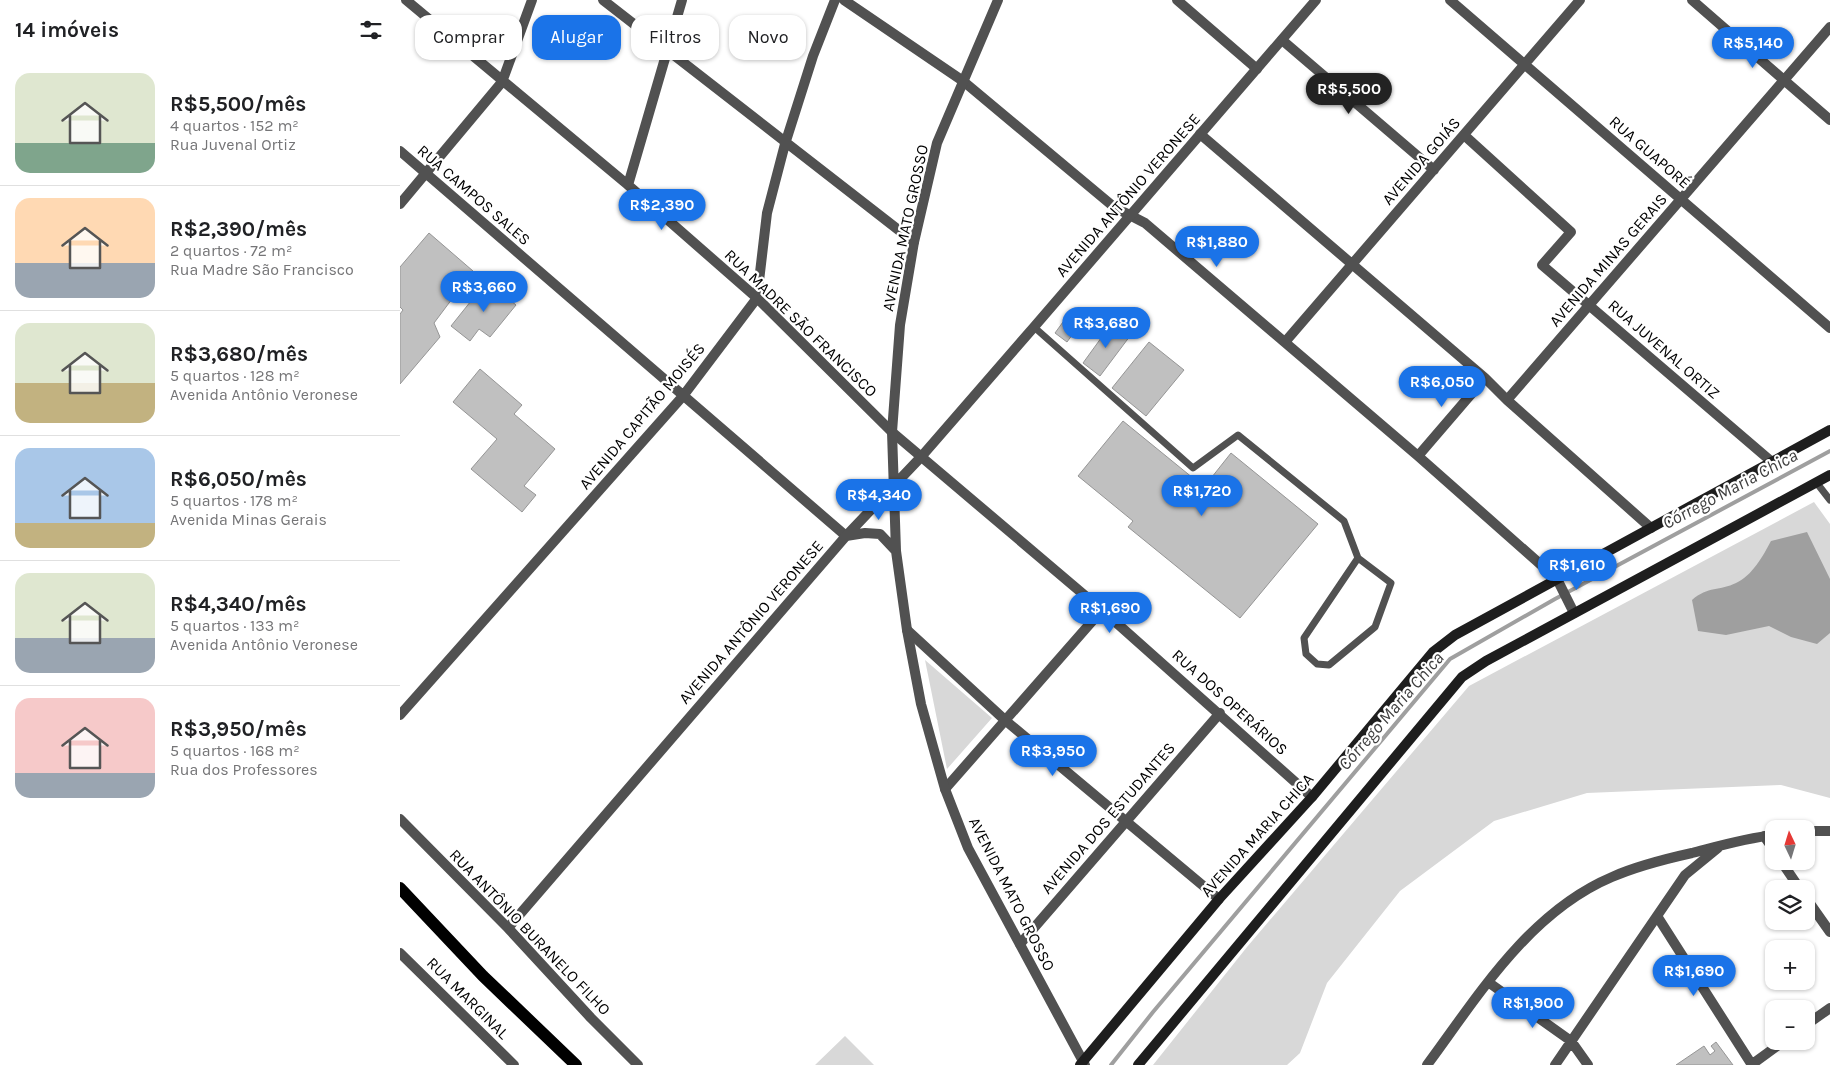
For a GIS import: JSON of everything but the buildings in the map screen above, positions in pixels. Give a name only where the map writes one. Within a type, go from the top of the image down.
[{"type":"main road","name":"AVENIDA MARIA CHICA","points":[[1083,1064],[1219,899],[1312,796],[1434,652],[1455,635],[1558,581],[1830,430]]},
{"type":"main road","points":[[1138,1065],[1462,677],[1573,611],[1830,475]]},
{"type":"main road","points":[[400,888],[483,976],[576,1065]]},
{"type":"street","name":"RUA MADRE SÃO FRANCISCO","points":[[406,0],[502,82],[628,185],[757,298],[892,432],[921,456]]},
{"type":"street","points":[[400,204],[502,82],[532,0]]},
{"type":"street","points":[[603,0],[631,21]]},
{"type":"street","points":[[677,15],[682,0]]},
{"type":"street","points":[[757,298],[767,213],[785,144],[813,56],[835,0]]},
{"type":"street","points":[[844,0],[963,81],[1114,207],[1146,223],[1418,456],[1558,581],[1573,611]]},
{"type":"street","name":"AVENIDA MATO GROSSO","points":[[998,0],[937,143],[914,242],[900,325],[892,432],[896,551],[907,630],[921,704],[945,789],[968,848],[1083,1064]]},
{"type":"street","points":[[1177,0],[1256,69]]},
{"type":"street","name":"AVENIDA ANTÔNIO VERONESE","points":[[508,928],[846,536],[895,481],[921,456],[1316,0]]},
{"type":"street","name":"RUA GUAPORÉ","points":[[1450,0],[1682,198],[1830,328]]},
{"type":"street","name":"AVENIDA GOIÁS","points":[[1285,342],[1580,0]]},
{"type":"street","points":[[1692,0],[1830,120]]},
{"type":"street","name":"AVENIDA MINAS GERAIS","points":[[1506,400],[1830,27]]},
{"type":"street","points":[[1282,40],[1434,170]]},
{"type":"street","points":[[628,185],[664,60]]},
{"type":"street","points":[[681,60],[785,144],[914,242]]},
{"type":"street","points":[[1200,134],[1485,378],[1506,400],[1651,528]]},
{"type":"street","name":"RUA JUVENAL ORTIZ","points":[[1464,135],[1571,232],[1542,265],[1772,462]]},
{"type":"street","name":"RUA CAMPOS SALES","points":[[400,151],[846,536]]},
{"type":"street","name":"AVENIDA CAPITÃO MOISÉS","points":[[400,715],[683,396],[757,298]]},
{"type":"street","points":[[1418,456],[1485,378]]},
{"type":"street","name":"RUA DOS OPERÁRIOS","points":[[921,456],[1102,610],[1312,796]]},
{"type":"street","points":[[846,536],[865,533],[880,534],[896,551]]},
{"type":"street","points":[[945,789],[1102,610]]},
{"type":"street","points":[[907,630],[1006,721],[1219,899]]},
{"type":"street","name":"AVENIDA DOS ESTUDANTES","points":[[1020,944],[1220,713]]},
{"type":"street","name":"RUA ANTÔNIO BURANELO FILHO","points":[[400,820],[508,928],[591,1018],[638,1065]]},
{"type":"street","points":[[1815,831],[1830,831]]},
{"type":"street","points":[[1426,1065],[1488,982],[1527,937],[1568,902],[1611,877],[1661,860],[1765,836]]},
{"type":"street","points":[[1555,1065],[1685,874],[1721,845]]},
{"type":"street","points":[[1815,911],[1830,932]]},
{"type":"street","points":[[1657,916],[1752,1065],[1772,1050]]},
{"type":"street","name":"RUA MARGINAL","points":[[400,953],[514,1065]]},
{"type":"street","points":[[1488,982],[1571,1041],[1588,1065]]},
{"type":"street","points":[[1815,1019],[1830,1008]]},
{"type":"lane","points":[[1034,327],[1192,468],[1238,436],[1344,521],[1358,558],[1391,583],[1375,627],[1329,664],[1317,664],[1306,654],[1304,638],[1358,558]]},
{"type":"lane","points":[[1816,482],[1830,500]]},
{"type":"shaded area","points":[[1814,502],[1830,524],[1830,798],[1781,785],[1587,793],[1494,821],[1400,891],[1327,983],[1300,1053],[1287,1065],[1153,1065],[1247,947],[1469,686]]},
{"type":"shaded area","points":[[1807,532],[1830,579],[1830,633],[1817,644],[1791,637],[1769,626],[1726,635],[1698,631],[1692,600],[1703,593],[1742,580],[1756,565],[1771,541]]},
{"type":"shaded area","points":[[925,660],[992,718],[947,769]]},
{"type":"shaded area","points":[[845,1036],[874,1065],[815,1065]]},
{"type":"waterway","name":"Córrego Maria Chica","points":[[1111,1065],[1153,1012],[1450,659],[1555,599],[1830,451]]}]
